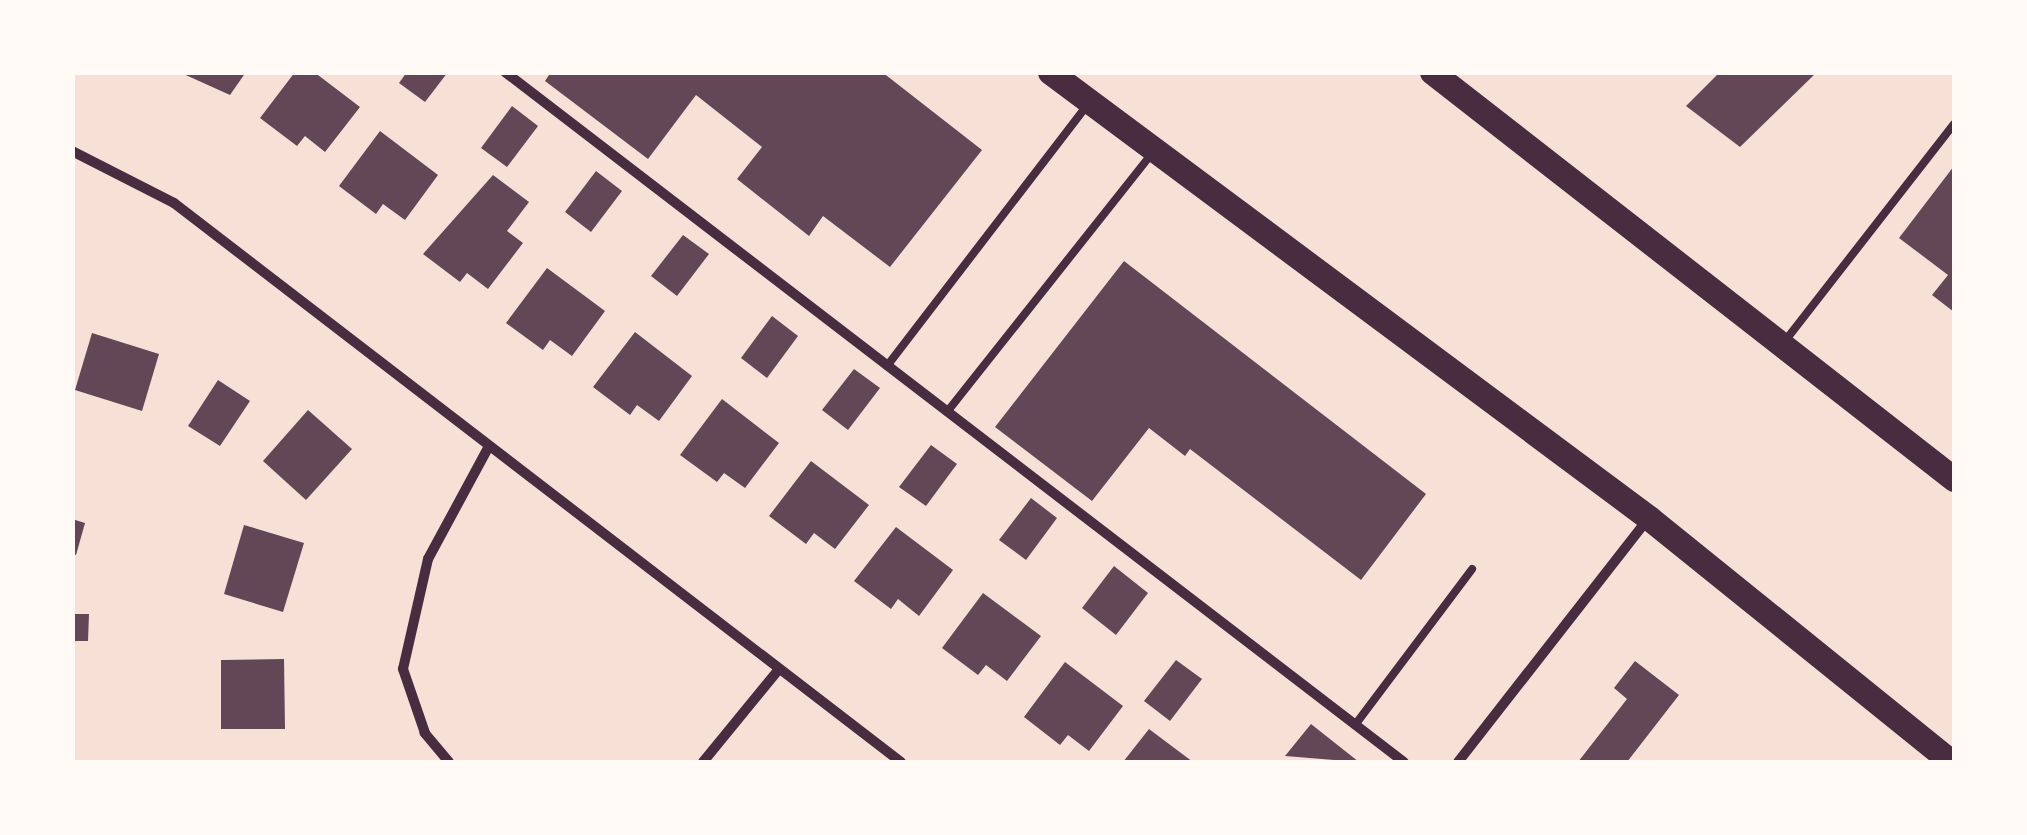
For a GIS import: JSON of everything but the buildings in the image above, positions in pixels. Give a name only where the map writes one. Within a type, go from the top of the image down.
[{"type":"main road","points":[[1050,72],[1649,518],[1948,754]]},
{"type":"main road","points":[[1432,72],[1954,478]]},
{"type":"street","points":[[505,72],[1404,762]]},
{"type":"street","points":[[72,150],[174,204],[902,762]]},
{"type":"street","points":[[449,762],[425,733],[404,670],[428,559],[488,448]]},
{"type":"street","points":[[1458,762],[1649,518]]},
{"type":"street","points":[[703,762],[779,669]]},
{"type":"lane","points":[[887,366],[1090,102]]},
{"type":"lane","points":[[1782,344],[1954,124]]},
{"type":"lane","points":[[947,412],[1154,150]]},
{"type":"lane","points":[[1355,725],[1472,569]]}]
